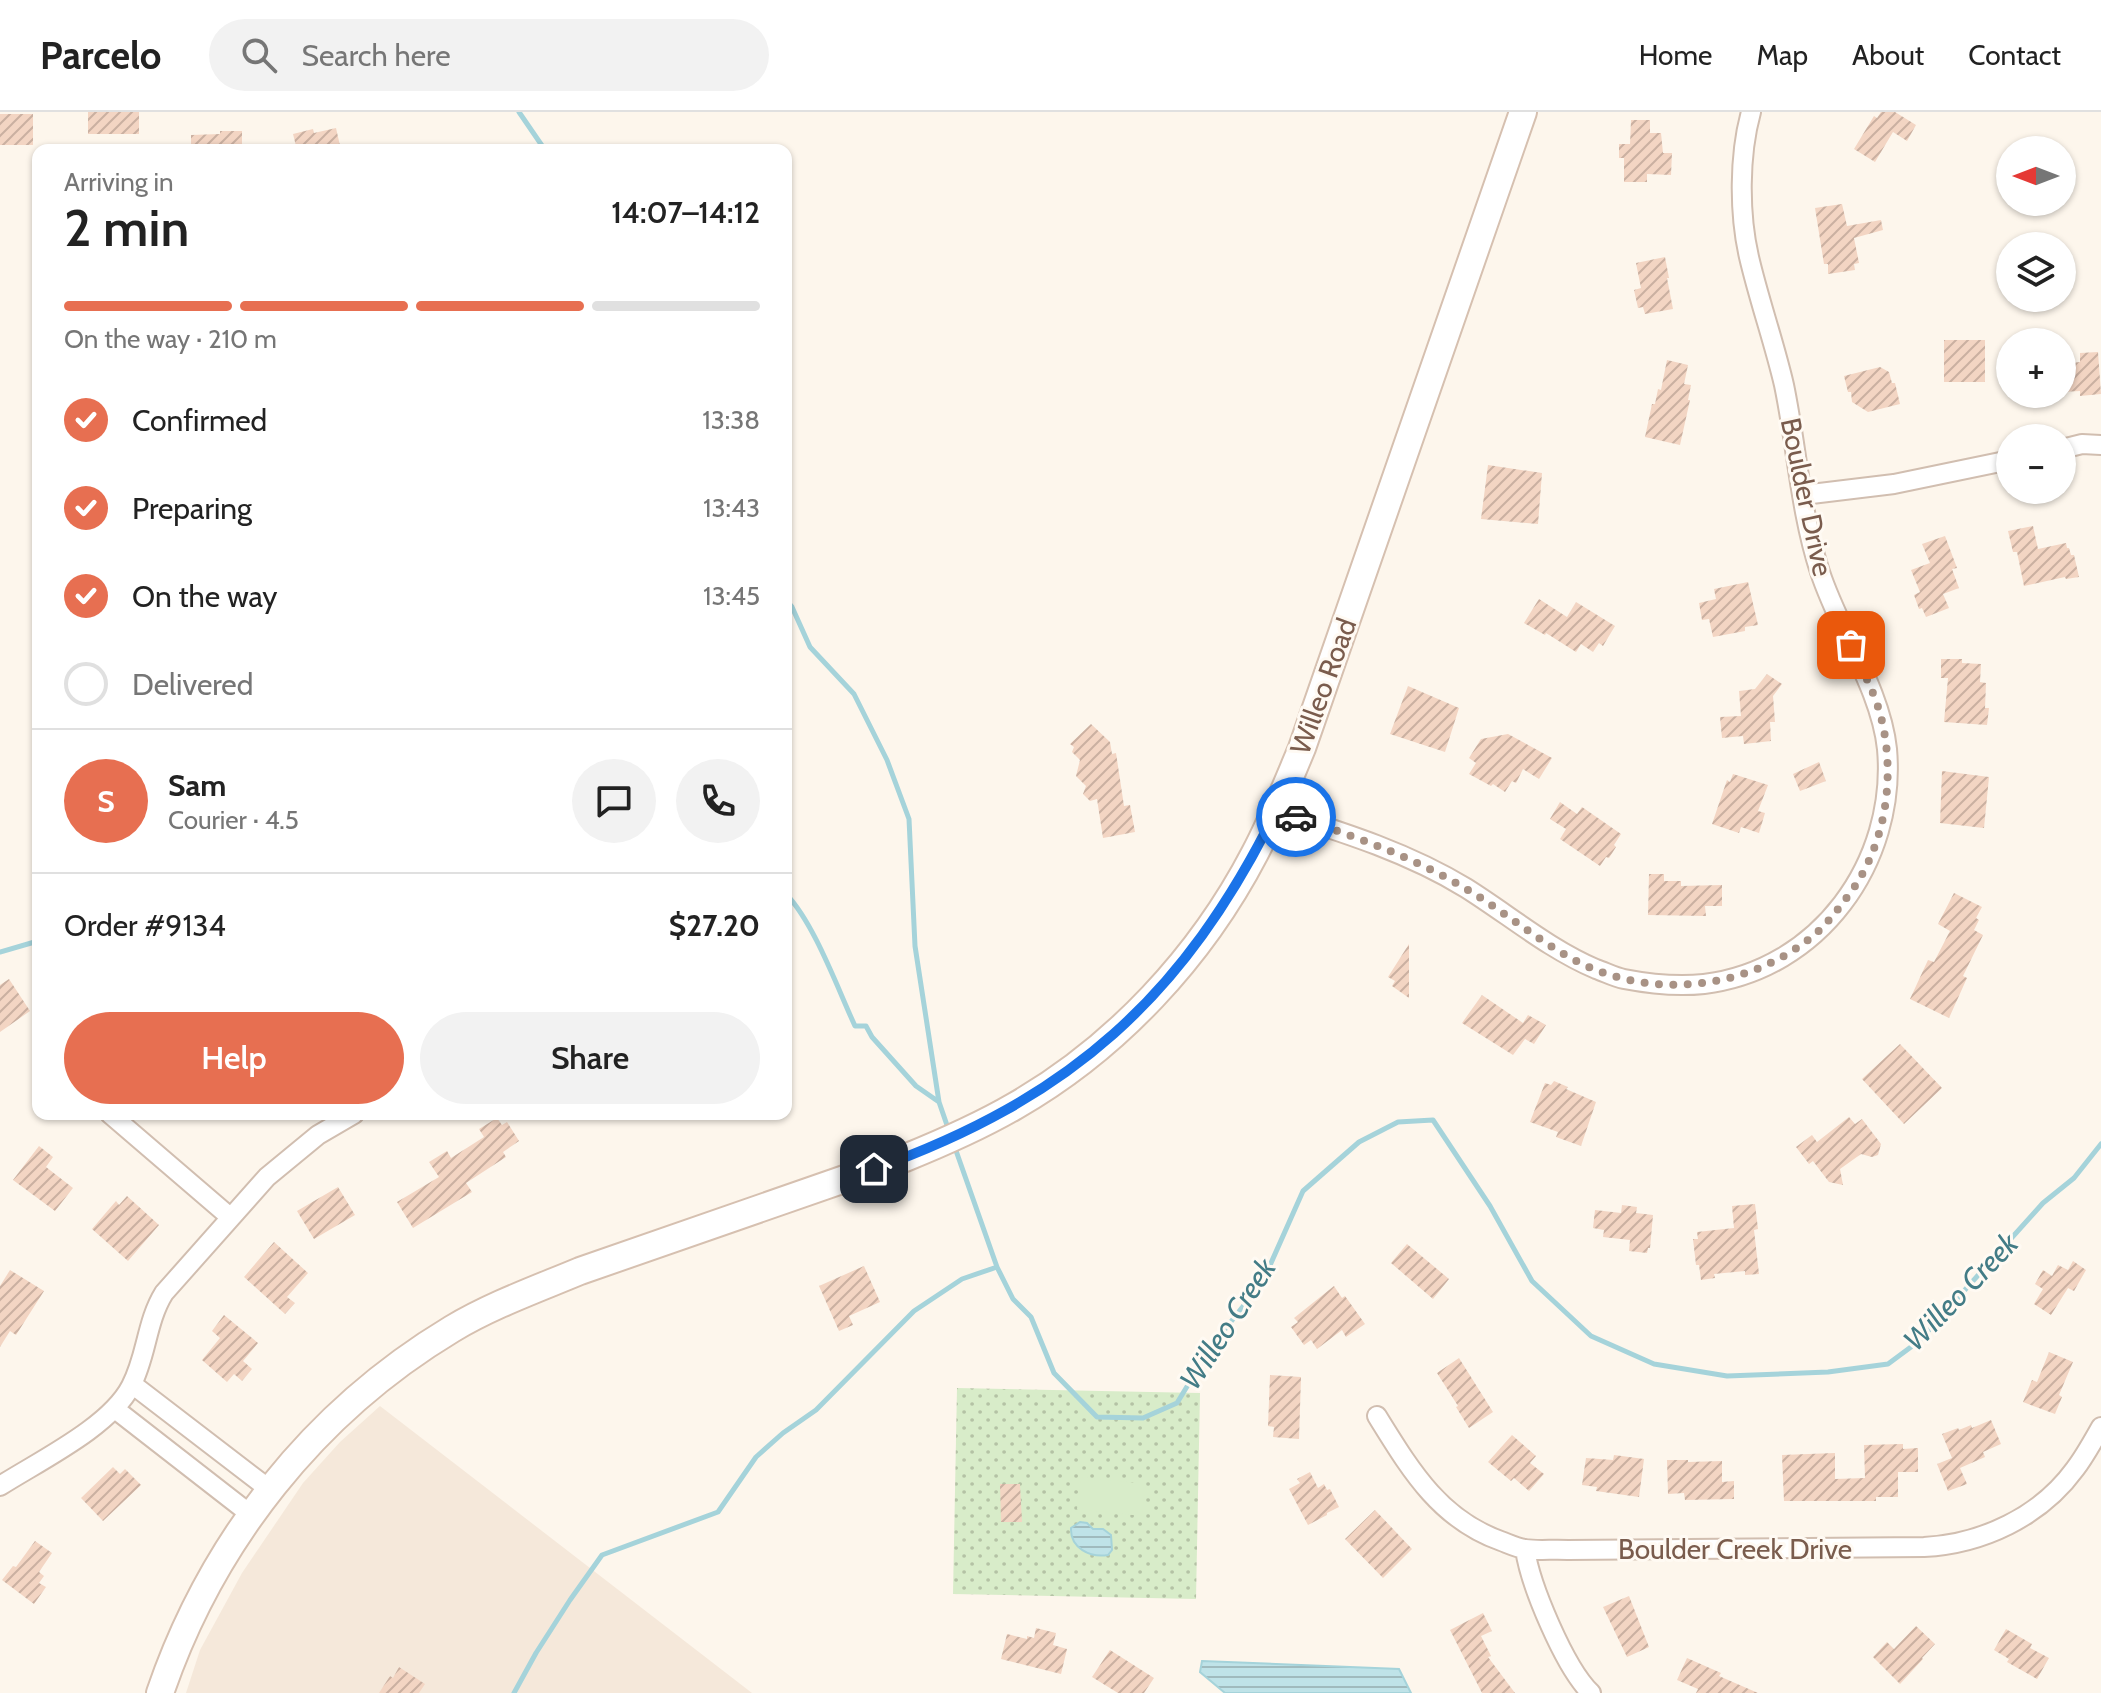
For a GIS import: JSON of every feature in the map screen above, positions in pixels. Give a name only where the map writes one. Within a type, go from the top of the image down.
[{"type":"street","name":"Willeo Road","points":[[160,1693],[190,1617],[250,1514],[269,1489],[334,1420],[385,1375],[480,1314],[580,1271],[905,1158],[994,1118],[1037,1093],[1106,1043],[1149,1001],[1188,956],[1253,857],[1302,748],[1523,112]]},
{"type":"street","name":"Boulder Drive","points":[[1276,811],[1362,838],[1416,861],[1464,887],[1570,958],[1618,978],[1661,985],[1705,984],[1748,973],[1785,956],[1828,921],[1860,880],[1880,833],[1888,782],[1887,747],[1880,714],[1821,575],[1810,539],[1784,384],[1748,255],[1742,179],[1751,112]]},
{"type":"street","points":[[2076,446],[2101,445]]},
{"type":"street","points":[[1803,495],[1894,484],[1996,463]]},
{"type":"street","points":[[117,1120],[230,1217]]},
{"type":"street","points":[[0,1486],[77,1438],[115,1409],[132,1384],[155,1307],[164,1293],[267,1177],[291,1155],[344,1120]]},
{"type":"street","points":[[132,1384],[269,1489]]},
{"type":"street","points":[[115,1409],[250,1514]]},
{"type":"street","name":"Boulder Creek Drive","points":[[1377,1416],[1409,1467],[1437,1502],[1485,1535],[1525,1549],[1944,1546],[2007,1526],[2041,1503],[2074,1471],[2101,1427]]},
{"type":"street","points":[[1525,1549],[1533,1583],[1565,1654],[1574,1672],[1591,1693]]},
{"type":"shaded area","points":[[380,1406],[752,1693],[186,1693],[200,1650],[242,1573],[303,1483],[340,1442]]},
{"type":"green space","points":[[957,1388],[1200,1393],[1196,1599],[953,1594]]},
{"type":"green space","points":[[1081,1477],[1146,1484],[1142,1516],[1077,1509]]},
{"type":"water","points":[[1080,1522],[1087,1523],[1093,1529],[1103,1529],[1111,1535],[1112,1550],[1108,1555],[1088,1553],[1078,1546],[1071,1528]]},
{"type":"water","points":[[1202,1661],[1399,1669],[1411,1693],[1225,1693],[1200,1672]]},
{"type":"building","points":[[88,112],[139,112],[139,134],[88,134]]},
{"type":"building","points":[[1881,112],[1895,112],[1916,125],[1907,141],[1893,132],[1875,162],[1854,149],[1874,116],[1877,118]]},
{"type":"building","points":[[0,114],[33,114],[32,145],[0,145]]},
{"type":"building","points":[[1631,120],[1650,120],[1650,133],[1661,133],[1663,153],[1672,153],[1671,175],[1647,174],[1647,182],[1624,182],[1624,158],[1619,158],[1619,144],[1630,144]]},
{"type":"building","points":[[336,128],[340,144],[296,144],[293,134],[313,129],[314,133]]},
{"type":"building","points":[[220,131],[242,131],[242,144],[191,144],[191,135],[220,134]]},
{"type":"building","points":[[1842,204],[1847,226],[1881,220],[1883,230],[1854,238],[1859,263],[1854,264],[1855,270],[1828,274],[1815,208]]},
{"type":"building","points":[[1665,257],[1673,309],[1645,314],[1643,307],[1638,308],[1634,290],[1641,288],[1636,263]]},
{"type":"building","points":[[1944,340],[1985,340],[1985,382],[1944,382]]},
{"type":"building","points":[[2098,352],[2101,394],[2080,396],[2080,391],[2076,391],[2076,362],[2080,362],[2080,353]]},
{"type":"building","points":[[1667,360],[1688,365],[1684,384],[1691,385],[1690,400],[1680,445],[1645,437],[1652,404],[1655,404],[1658,389],[1661,390]]},
{"type":"building","points":[[1880,367],[1889,372],[1892,383],[1895,383],[1900,404],[1868,412],[1852,402],[1844,376]]},
{"type":"building","points":[[1488,465],[1542,473],[1538,524],[1481,519]]},
{"type":"building","points":[[2033,526],[2038,549],[2066,543],[2071,555],[2074,555],[2079,577],[2024,586],[2017,552],[2013,552],[2008,531]]},
{"type":"building","points":[[1945,536],[1957,568],[1952,569],[1959,588],[1943,594],[1949,608],[1926,617],[1914,595],[1920,592],[1911,570],[1930,563],[1922,544]]},
{"type":"building","points":[[1748,582],[1758,625],[1745,627],[1745,631],[1713,637],[1709,619],[1702,620],[1699,603],[1716,599],[1714,589]]},
{"type":"building","points":[[1539,599],[1567,617],[1576,602],[1615,626],[1603,646],[1599,643],[1593,652],[1581,644],[1576,652],[1524,623]]},
{"type":"building","points":[[1941,659],[1962,659],[1962,663],[1981,664],[1980,682],[1986,683],[1985,708],[1989,708],[1987,725],[1944,722],[1948,678],[1941,678]]},
{"type":"building","points":[[1767,674],[1782,684],[1773,696],[1775,722],[1770,722],[1771,741],[1744,744],[1743,736],[1722,738],[1720,717],[1741,716],[1739,691],[1755,689]]},
{"type":"building","points":[[1408,686],[1459,708],[1445,752],[1390,734]]},
{"type":"building","points":[[1091,724],[1110,742],[1112,754],[1116,753],[1124,806],[1130,805],[1135,832],[1103,838],[1097,799],[1090,801],[1083,794],[1086,786],[1076,776],[1080,760],[1072,752],[1074,747],[1070,744]]},
{"type":"building","points":[[1508,734],[1552,758],[1539,779],[1523,769],[1516,783],[1512,781],[1505,792],[1469,774],[1476,763],[1469,758],[1481,739]]},
{"type":"building","points":[[1819,762],[1826,781],[1800,791],[1793,774]]},
{"type":"building","points":[[1942,771],[1989,777],[1984,828],[1940,823]]},
{"type":"building","points":[[1733,774],[1768,785],[1758,811],[1765,813],[1759,833],[1741,827],[1739,833],[1712,824],[1727,780],[1730,782]]},
{"type":"building","points":[[1560,802],[1577,814],[1582,807],[1621,834],[1609,858],[1606,857],[1600,866],[1560,839],[1566,829],[1550,819]]},
{"type":"building","points":[[1649,874],[1664,874],[1664,881],[1681,881],[1681,886],[1722,885],[1722,906],[1705,906],[1706,916],[1648,915]]},
{"type":"building","points":[[1954,893],[1982,907],[1974,930],[1983,935],[1963,976],[1967,978],[1949,1018],[1910,999],[1928,960],[1934,962],[1950,931],[1938,924]]},
{"type":"building","points":[[1409,944],[1409,998],[1392,986],[1395,981],[1388,977]]},
{"type":"building","points":[[9,979],[30,1011],[0,1032],[0,985]]},
{"type":"building","points":[[1482,995],[1523,1023],[1528,1015],[1546,1025],[1534,1044],[1525,1039],[1513,1055],[1462,1023]]},
{"type":"building","points":[[1900,1044],[1942,1088],[1904,1124],[1862,1079]]},
{"type":"building","points":[[1554,1081],[1596,1102],[1581,1146],[1556,1137],[1558,1132],[1530,1122],[1545,1083],[1551,1085]]},
{"type":"building","points":[[1849,1117],[1855,1124],[1862,1119],[1881,1144],[1878,1155],[1861,1154],[1840,1169],[1843,1185],[1829,1182],[1813,1161],[1809,1164],[1796,1147],[1812,1135],[1817,1142]]},
{"type":"building","points":[[494,1120],[498,1120],[502,1125],[507,1122],[519,1141],[503,1152],[506,1157],[466,1183],[472,1192],[413,1228],[397,1202],[439,1177],[429,1162],[447,1151],[451,1158],[484,1137],[479,1129]]},
{"type":"building","points":[[39,1146],[53,1157],[46,1167],[73,1188],[55,1211],[13,1180]]},
{"type":"building","points":[[338,1187],[355,1215],[314,1239],[297,1211]]},
{"type":"building","points":[[127,1196],[159,1225],[128,1261],[92,1229],[116,1201],[119,1205]]},
{"type":"building","points":[[1755,1204],[1758,1229],[1754,1230],[1759,1274],[1745,1275],[1745,1271],[1714,1274],[1715,1278],[1701,1280],[1693,1239],[1698,1239],[1697,1232],[1734,1228],[1732,1206]]},
{"type":"building","points":[[1622,1205],[1637,1207],[1636,1213],[1653,1215],[1647,1253],[1629,1251],[1630,1240],[1603,1237],[1604,1230],[1593,1228],[1595,1210],[1621,1213]]},
{"type":"building","points":[[274,1242],[308,1273],[287,1297],[295,1303],[285,1314],[244,1277]]},
{"type":"building","points":[[1407,1244],[1449,1279],[1433,1299],[1391,1263]]},
{"type":"building","points":[[2073,1261],[2086,1270],[2074,1291],[2068,1288],[2051,1315],[2034,1304],[2043,1289],[2035,1284],[2043,1270],[2052,1276],[2058,1265],[2068,1270]]},
{"type":"building","points":[[864,1266],[880,1302],[849,1316],[853,1325],[839,1331],[819,1286]]},
{"type":"building","points":[[10,1270],[44,1291],[16,1335],[10,1331],[0,1347],[0,1286]]},
{"type":"building","points":[[1334,1286],[1365,1324],[1346,1337],[1342,1330],[1317,1349],[1311,1340],[1304,1345],[1291,1327],[1298,1322],[1294,1318]]},
{"type":"building","points":[[224,1315],[258,1343],[243,1361],[252,1369],[242,1381],[234,1374],[227,1382],[202,1360],[220,1338],[212,1331]]},
{"type":"building","points":[[2049,1352],[2073,1362],[2059,1395],[2062,1397],[2055,1414],[2023,1402],[2032,1380],[2037,1382]]},
{"type":"building","points":[[1459,1358],[1493,1412],[1469,1428],[1437,1373]]},
{"type":"building","points":[[1270,1375],[1301,1377],[1299,1439],[1273,1437],[1274,1427],[1268,1426]]},
{"type":"building","points":[[1991,1420],[2001,1444],[1983,1452],[1985,1457],[1960,1468],[1967,1484],[1948,1491],[1937,1464],[1952,1458],[1942,1434],[1971,1425],[1972,1428]]},
{"type":"building","points":[[1512,1435],[1536,1456],[1530,1463],[1544,1474],[1529,1491],[1488,1462]]},
{"type":"building","points":[[1903,1444],[1903,1449],[1918,1448],[1918,1472],[1898,1472],[1898,1497],[1876,1497],[1876,1501],[1784,1501],[1782,1455],[1835,1453],[1835,1479],[1865,1478],[1864,1445]]},
{"type":"building","points":[[1614,1455],[1644,1459],[1639,1497],[1596,1491],[1597,1487],[1582,1485],[1586,1458],[1613,1460]]},
{"type":"building","points":[[1667,1460],[1722,1461],[1722,1482],[1734,1481],[1734,1499],[1685,1500],[1684,1493],[1668,1494]]},
{"type":"building","points":[[113,1467],[120,1474],[125,1469],[141,1485],[103,1521],[81,1498]]},
{"type":"building","points":[[1310,1472],[1318,1488],[1324,1484],[1327,1490],[1330,1489],[1339,1507],[1308,1525],[1289,1489],[1300,1483],[1297,1479]]},
{"type":"building","points":[[1000,1484],[1020,1484],[1022,1522],[1001,1522]]},
{"type":"building","points":[[1375,1510],[1412,1549],[1383,1578],[1345,1539]]},
{"type":"building","points":[[35,1541],[52,1553],[39,1572],[44,1576],[39,1583],[46,1587],[34,1604],[2,1580]]},
{"type":"building","points":[[1629,1596],[1649,1647],[1627,1657],[1603,1607]]},
{"type":"building","points":[[1483,1613],[1492,1631],[1481,1636],[1491,1656],[1488,1657],[1515,1693],[1482,1693],[1450,1630]]},
{"type":"building","points":[[1916,1626],[1935,1644],[1900,1684],[1873,1657],[1887,1642],[1894,1649]]},
{"type":"building","points":[[1036,1628],[1056,1633],[1053,1645],[1067,1649],[1061,1674],[1001,1659],[1007,1634],[1034,1638]]},
{"type":"building","points":[[2006,1629],[2049,1658],[2037,1679],[2007,1662],[2009,1659],[1994,1650]]},
{"type":"building","points":[[1110,1650],[1154,1678],[1144,1693],[1118,1693],[1092,1677]]},
{"type":"building","points":[[1687,1658],[1758,1693],[1696,1693],[1698,1689],[1677,1680]]},
{"type":"building","points":[[399,1667],[425,1684],[419,1693],[379,1693],[390,1676],[393,1678]]},
{"type":"waterway","points":[[519,112],[541,144]]},
{"type":"waterway","points":[[792,607],[810,647],[854,694],[887,760],[909,819],[915,946],[939,1102]]},
{"type":"waterway","name":"Willeo Creek","points":[[792,901],[815,938],[855,1026],[866,1026],[872,1037],[916,1086],[939,1102],[949,1131]]},
{"type":"waterway","name":"Willeo Creek","points":[[0,952],[32,943]]},
{"type":"waterway","name":"Willeo Creek","points":[[954,1145],[997,1267],[1013,1299],[1031,1317],[1054,1373],[1097,1417],[1143,1418],[1177,1403],[1211,1347],[1263,1281],[1303,1191],[1359,1142],[1398,1122],[1433,1120],[1490,1206],[1532,1281],[1591,1336],[1654,1364],[1727,1376],[1828,1372],[1888,1364],[1919,1341],[2043,1203],[2074,1178],[2101,1144]]},
{"type":"waterway","points":[[514,1693],[536,1653],[602,1555],[718,1512],[756,1457],[816,1410],[914,1311],[962,1279],[997,1267]]},
{"type":"way so far","points":[[1296,817],[1362,838],[1416,861],[1464,887],[1570,958],[1618,978],[1661,985],[1705,984],[1748,973],[1785,956],[1828,921],[1860,880],[1880,833],[1888,782],[1887,747],[1880,714],[1851,645]]},
{"type":"route","points":[[874,1169],[950,1140],[994,1118],[1066,1074],[1106,1043],[1149,1001],[1188,956],[1223,908],[1276,811],[1296,817]]}]
